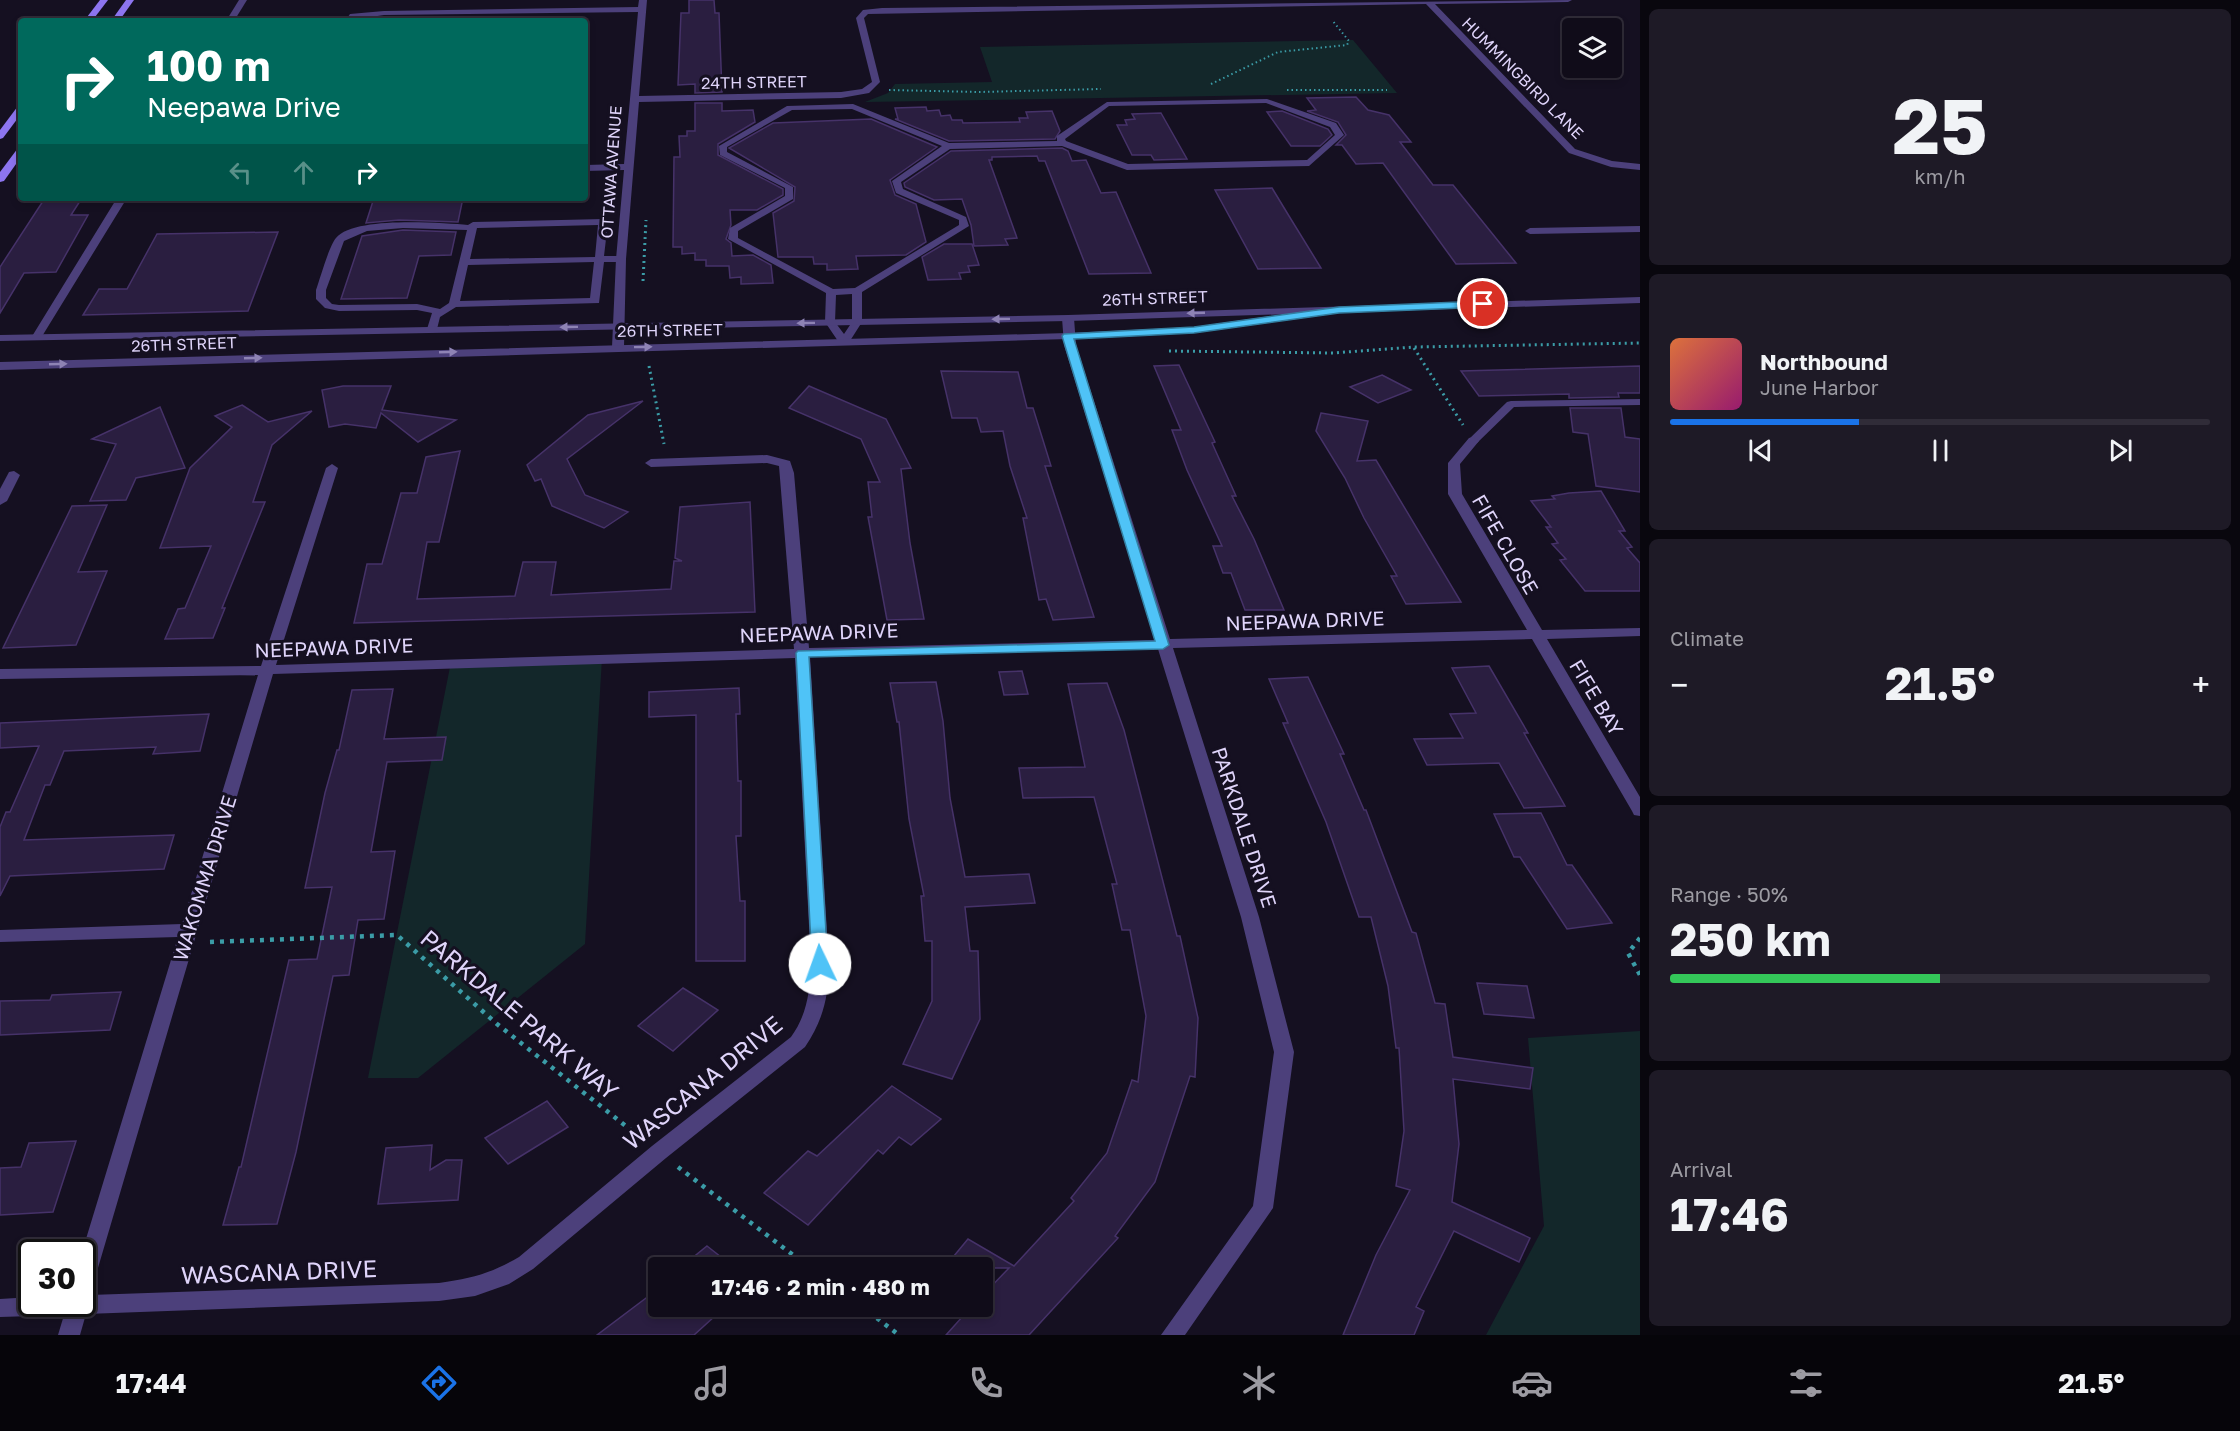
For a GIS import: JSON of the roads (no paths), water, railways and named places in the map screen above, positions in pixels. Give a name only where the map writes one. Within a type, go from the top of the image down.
[{"type":"main road","points":[[90,18],[104,0]]},
{"type":"main road","points":[[117,18],[130,0]]},
{"type":"main road","points":[[0,136],[18,112]]},
{"type":"main road","points":[[0,179],[18,154]]},
{"type":"street","points":[[1339,2],[1568,0]]},
{"type":"street","name":"24TH STREET","points":[[633,99],[841,95],[874,87],[876,82],[860,18],[866,12],[1339,2]]},
{"type":"street","name":"HUMMINGBIRD LANE","points":[[1428,2],[1572,151],[1611,164],[1640,167]]},
{"type":"street","points":[[351,18],[384,13],[642,4]]},
{"type":"street","name":"OTTAWA AVENUE","points":[[618,347],[621,259],[642,4]]},
{"type":"street","points":[[588,168],[628,167]]},
{"type":"street","name":"26TH STREET","points":[[0,338],[1068,318],[1640,300]]},
{"type":"street","name":"26TH STREET","points":[[0,366],[1068,336],[1194,330],[1339,310]]},
{"type":"street","name":"PARKDALE DRIVE","points":[[1068,318],[1068,336],[1163,645],[1250,916],[1284,1052],[1263,1208],[1172,1335]]},
{"type":"street","name":"FIFE CLOSE","points":[[1473,441],[1454,463],[1455,494],[1536,635]]},
{"type":"street","name":"WASCANA DRIVE","points":[[96,1303],[439,1292],[475,1287],[501,1278],[526,1263],[659,1152],[798,1042],[810,1027],[820,987],[802,653],[793,526],[785,464],[767,459],[651,463]]},
{"type":"street","name":"WAKOMMA DRIVE","points":[[96,1242],[267,670],[332,468]]},
{"type":"street","points":[[0,501],[14,475]]},
{"type":"street","name":"NEEPAWA DRIVE","points":[[0,674],[267,670],[802,653],[1640,632]]},
{"type":"street","name":"FIFE BAY","points":[[1536,635],[1640,811]]},
{"type":"street","points":[[0,936],[187,937]]},
{"type":"street","name":"WASCANA DRIVE","points":[[0,1308],[18,1307]]},
{"type":"street","points":[[69,1335],[74,1317]]},
{"type":"lane","points":[[232,18],[243,0]]},
{"type":"lane","points":[[948,146],[896,181],[899,191],[963,219],[964,226],[857,291],[831,292],[733,239],[733,230],[789,197],[789,187],[723,153],[723,146],[790,108],[853,106],[948,146],[1063,143],[1127,167],[1309,163],[1340,135],[1333,125],[1267,101],[1107,104],[1060,138],[1063,143]]},
{"type":"lane","points":[[36,338],[120,201]]},
{"type":"lane","points":[[432,329],[435,316],[454,304],[595,301],[603,222],[473,225],[454,304]]},
{"type":"lane","points":[[441,312],[417,307],[339,308],[329,306],[321,299],[321,290],[340,239],[345,235],[370,228],[472,228]]},
{"type":"lane","points":[[1530,231],[1640,229]]},
{"type":"lane","points":[[464,262],[621,259]]},
{"type":"lane","points":[[831,292],[830,322],[844,342],[857,322],[857,291]]},
{"type":"lane","points":[[1473,441],[1511,404],[1640,402]]}]
